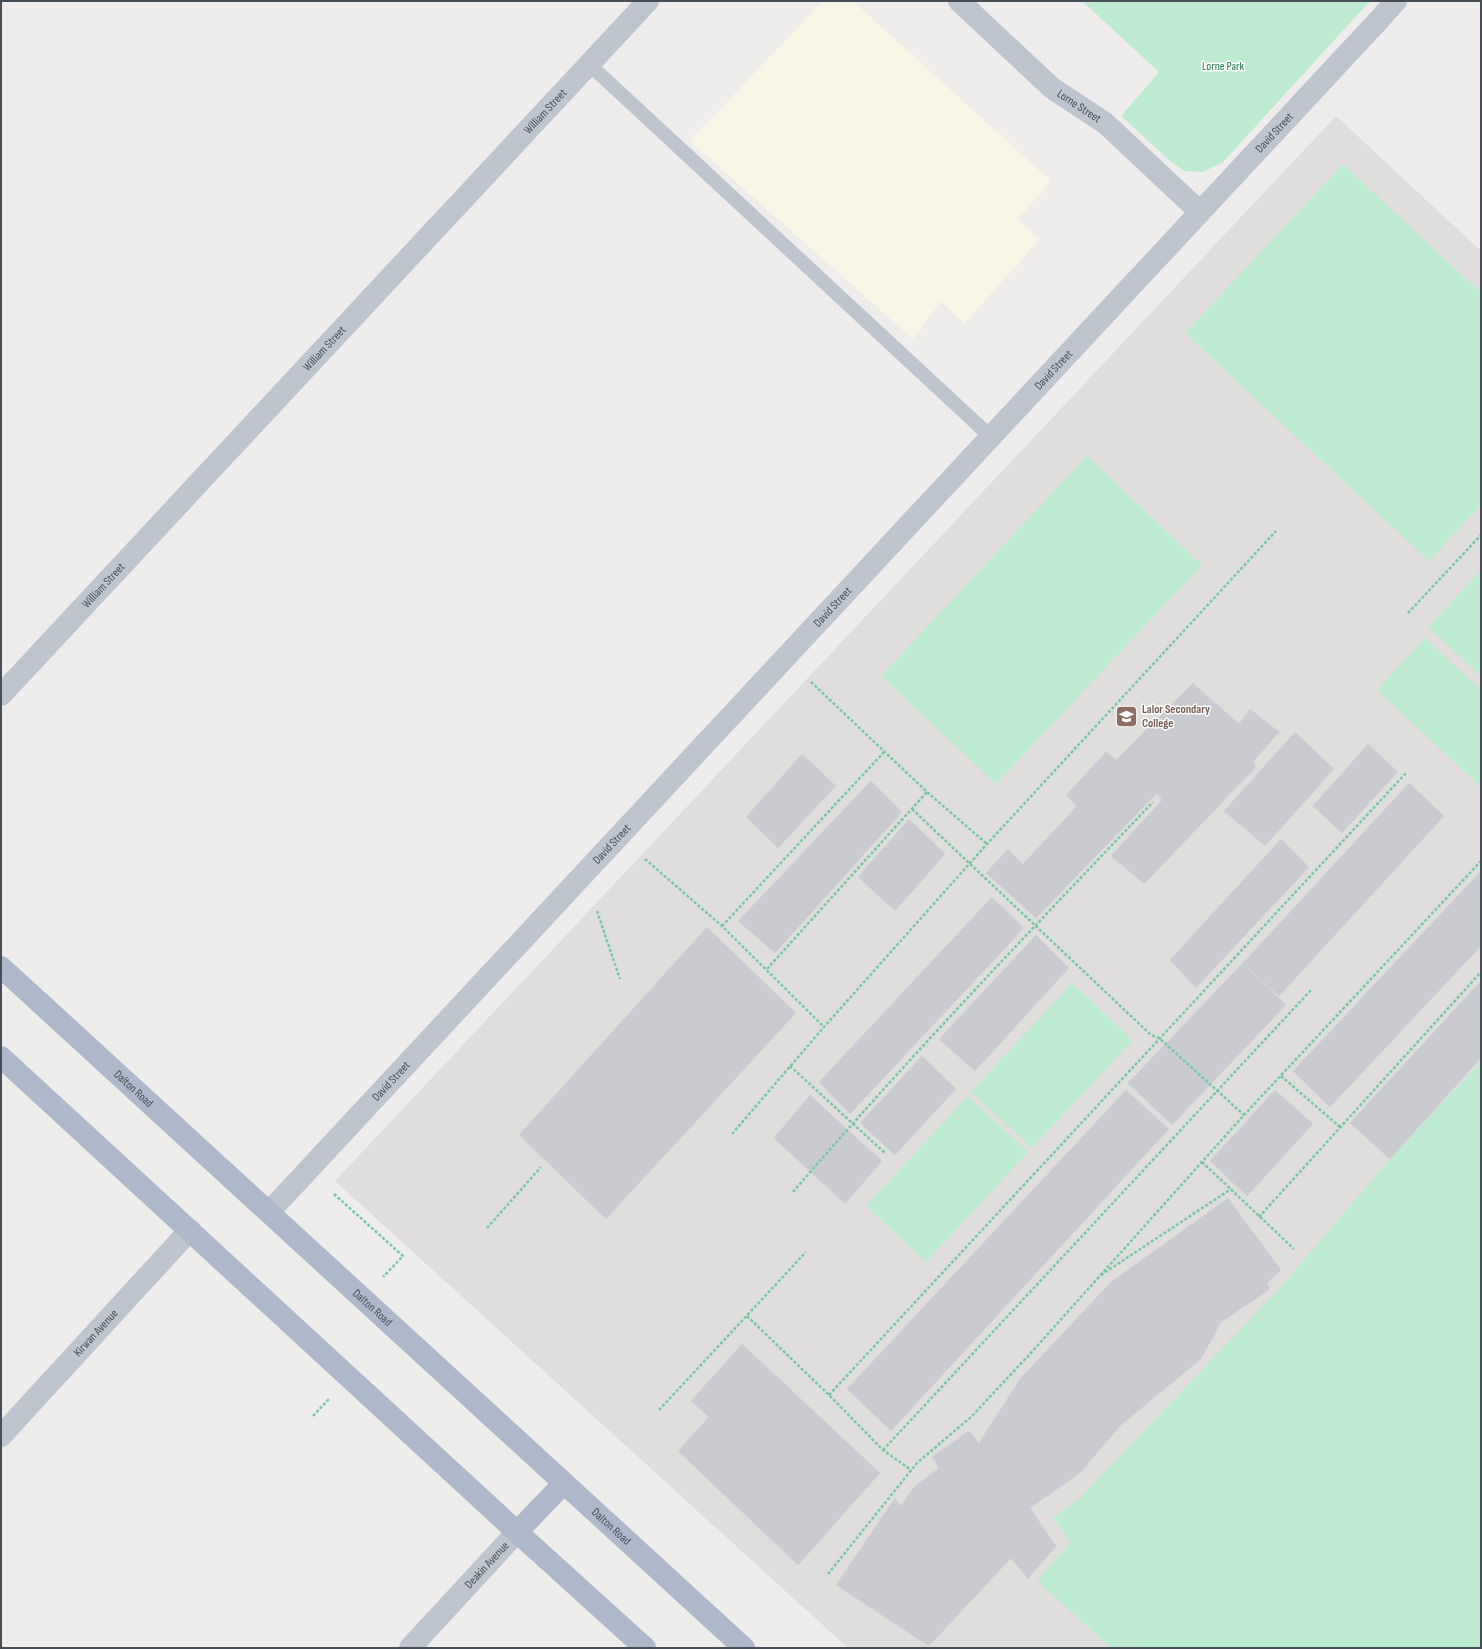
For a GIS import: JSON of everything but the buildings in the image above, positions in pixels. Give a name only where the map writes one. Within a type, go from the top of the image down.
[{"type":"main road","name":"Dalton Road","points":[[1,967],[744,1648]]},
{"type":"main road","points":[[1,1057],[645,1648]]},
{"type":"main road","name":"Deakin Avenue","points":[[517,1532],[564,1483]]},
{"type":"street","name":"William Street","points":[[1,695],[648,1]]},
{"type":"street","name":"Lorne Street","points":[[959,1],[1052,88],[1105,123],[1200,212]]},
{"type":"street","name":"David Street","points":[[269,1212],[1396,1]]},
{"type":"street","name":"Kirwan Avenue","points":[[1,1436],[190,1230]]},
{"type":"street","name":"Deakin Avenue","points":[[410,1648],[517,1532]]},
{"type":"lane","points":[[589,64],[991,437]]},
{"type":"path","points":[[732,1134],[824,1027],[987,844],[1276,532]]},
{"type":"path","points":[[1408,613],[1481,535]]},
{"type":"path","points":[[811,682],[927,792],[987,844]]},
{"type":"path","points":[[722,926],[885,751]]},
{"type":"path","points":[[829,1395],[1406,773]]},
{"type":"path","points":[[767,969],[927,792]]},
{"type":"path","points":[[793,1192],[852,1124],[1035,926],[1153,802]]},
{"type":"path","points":[[912,809],[1151,1034],[1160,1038],[1244,1116]]},
{"type":"path","points":[[645,859],[722,926],[824,1027]]},
{"type":"path","points":[[828,1574],[911,1470],[938,1444],[971,1417],[1244,1116],[1481,860]]},
{"type":"path","points":[[598,911],[620,979]]},
{"type":"path","points":[[1259,1217],[1481,972]]},
{"type":"path","points":[[883,1450],[1312,989]]},
{"type":"path","points":[[790,1066],[886,1154]]},
{"type":"path","points":[[1281,1076],[1340,1127]]},
{"type":"path","points":[[1202,1162],[1294,1249]]},
{"type":"path","points":[[487,1228],[541,1167]]},
{"type":"path","points":[[1098,1278],[1231,1189]]},
{"type":"path","points":[[659,1410],[806,1252]]},
{"type":"path","points":[[747,1316],[829,1395],[883,1450],[911,1470]]},
{"type":"shaded area","points":[[823,1],[853,1],[1051,181],[1018,219],[1039,240],[964,324],[941,301],[913,339],[690,141]]},
{"type":"shaded area","name":"Lalor Secondary College","points":[[1336,116],[1481,251],[1481,1648],[848,1648],[335,1181]]},
{"type":"green space","name":"Lorne Park","points":[[1082,1],[1370,1],[1223,162],[1203,172],[1184,171],[1169,160],[1121,116],[1159,72]]},
{"type":"green space","points":[[1343,164],[1481,293],[1481,505],[1429,561],[1185,333]]},
{"type":"green space","points":[[1087,456],[1202,565],[996,784],[881,676]]},
{"type":"green space","points":[[1481,570],[1481,676],[1428,627]]},
{"type":"green space","points":[[1425,638],[1481,690],[1481,787],[1377,690]]},
{"type":"green space","points":[[1072,983],[1133,1040],[1032,1148],[971,1092]]},
{"type":"green space","points":[[1481,1062],[1481,1648],[1111,1648],[1037,1581],[1071,1542],[1053,1518],[1080,1498],[1279,1289],[1390,1159]]},
{"type":"green space","points":[[968,1096],[1028,1152],[926,1262],[866,1206]]},
{"type":"place","name":"Lalor Secondary College","points":[[1127,716]]}]
